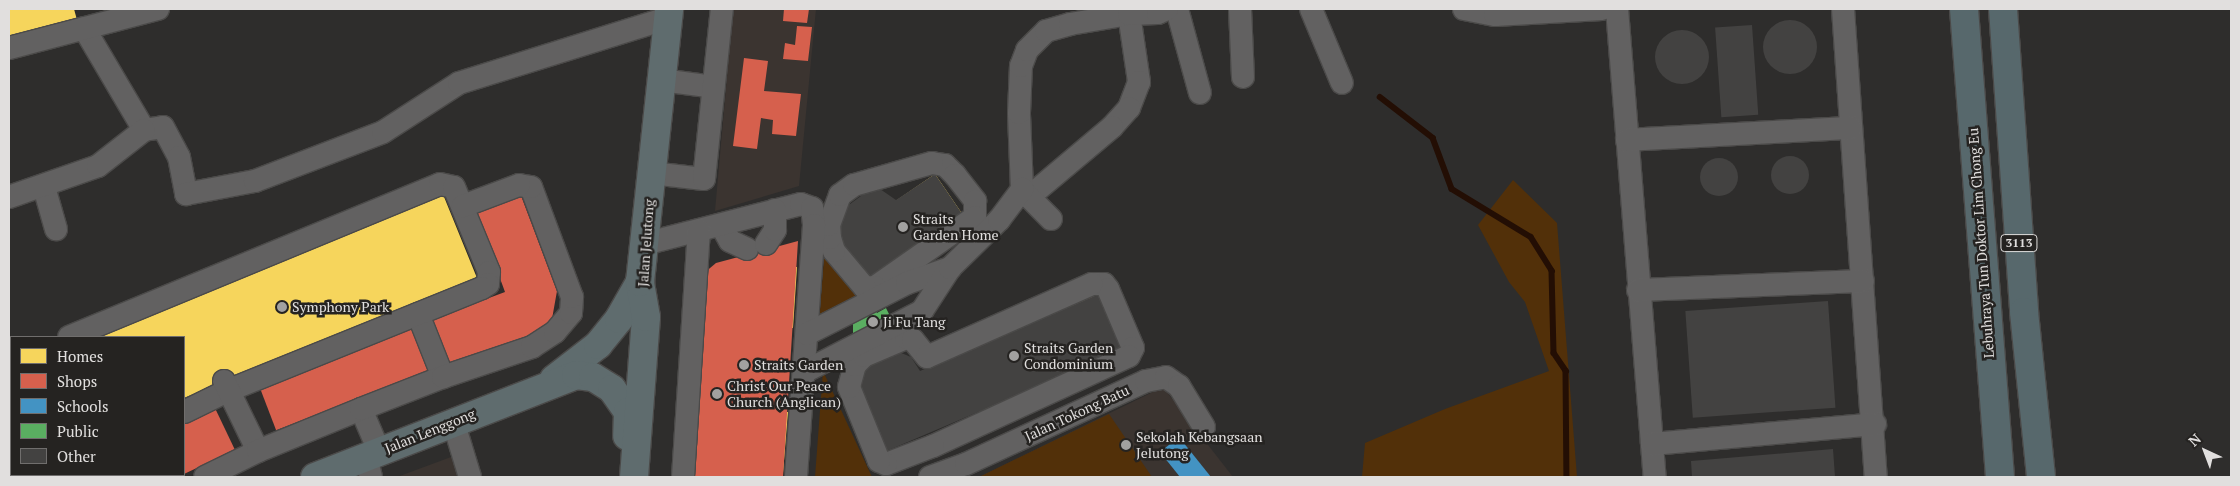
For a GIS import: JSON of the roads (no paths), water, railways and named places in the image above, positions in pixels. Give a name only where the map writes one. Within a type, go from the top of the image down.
[{"type":"highway","name":"Lebuhraya Tun Doktor Lim Chong Eu","points":[[1964,9],[2000,477]]},
{"type":"highway","name":"3113","points":[[2003,9],[2024,312],[2041,477]]},
{"type":"main road","name":"Jalan Jelutong","points":[[634,477],[646,317],[640,282],[668,13]]},
{"type":"main road","name":"Jalan Lenggong","points":[[545,386],[598,345],[619,319],[640,282]]},
{"type":"main road","name":"Jalan Lenggong","points":[[322,476],[372,462],[452,421],[576,375],[593,378],[612,389],[628,412],[624,477]]},
{"type":"street","points":[[9,48],[84,28],[121,14],[158,9]]},
{"type":"street","points":[[651,173],[704,180],[722,9]]},
{"type":"street","points":[[1052,219],[1025,193],[1018,88],[1027,50],[1046,31],[1129,14],[1158,13],[1167,9]]},
{"type":"street","points":[[1177,9],[1200,93]]},
{"type":"street","points":[[1240,9],[1243,78]]},
{"type":"street","points":[[1311,9],[1342,83]]},
{"type":"street","points":[[1464,9],[1495,16],[1588,9]]},
{"type":"street","points":[[1617,9],[1638,290],[1655,477]]},
{"type":"street","points":[[1844,9],[1851,128],[1875,424],[1876,477]]},
{"type":"street","points":[[9,197],[44,187],[98,166],[144,130],[163,127],[179,157],[186,194],[255,181],[383,132],[459,83],[668,13]]},
{"type":"street","points":[[804,372],[917,315],[927,307],[950,268],[1025,193],[1112,128],[1129,108],[1139,82],[1129,14]]},
{"type":"street","points":[[84,28],[144,130]]},
{"type":"street","points":[[662,80],[714,87]]},
{"type":"street","points":[[1628,140],[1851,128]]},
{"type":"street","points":[[644,244],[775,210],[808,204],[822,225],[834,251],[861,285],[870,289],[971,223],[975,217],[976,204],[955,175],[945,165],[937,163],[848,187],[840,195],[822,225],[807,334],[796,477]]},
{"type":"street","points":[[71,336],[440,184],[454,187],[456,203],[489,272],[488,284],[475,292],[227,386],[185,411]]},
{"type":"street","points":[[205,477],[258,451],[360,409],[443,377],[532,347],[555,332],[571,313],[572,297],[531,187],[519,186],[456,203]]},
{"type":"street","points":[[44,187],[56,229]]},
{"type":"street","points":[[721,225],[730,241],[756,247],[775,230],[775,210]]},
{"type":"street","points":[[682,477],[699,231]]},
{"type":"street","points":[[807,334],[907,283],[950,268]]},
{"type":"street","points":[[1638,290],[1863,281]]},
{"type":"street","points":[[1092,284],[1106,286],[1133,348],[1130,356],[933,446],[886,464],[879,461],[849,387],[856,365],[864,356],[906,338],[913,340],[927,357],[1092,284]]},
{"type":"street","points":[[418,314],[443,377]]},
{"type":"street","name":"Jalan Tokong Batu","points":[[937,475],[1146,381],[1166,377],[1180,386],[1204,428]]},
{"type":"street","points":[[227,386],[258,451]]},
{"type":"street","points":[[360,409],[372,462]]},
{"type":"street","points":[[452,421],[470,477]]},
{"type":"street","points":[[1652,444],[1875,424]]},
{"type":"street","points":[[933,446],[937,475]]},
{"type":"waterway","points":[[1380,97],[1433,138],[1452,189],[1531,237],[1552,271],[1554,353],[1566,371],[1567,477]]},
{"type":"place","name":"Straits Garden Home","points":[[903,227]]},
{"type":"place","name":"Symphony Park","points":[[282,307]]},
{"type":"place","name":"Ji Fu Tang","points":[[873,322]]},
{"type":"place","name":"Straits Garden Condominium","points":[[1014,356]]},
{"type":"place","name":"Straits Garden","points":[[744,365]]},
{"type":"place","name":"Christ Our Peace Church (Anglican)","points":[[717,394]]},
{"type":"place","name":"Sekolah Kebangsaan Jelutong","points":[[1126,445]]}]
